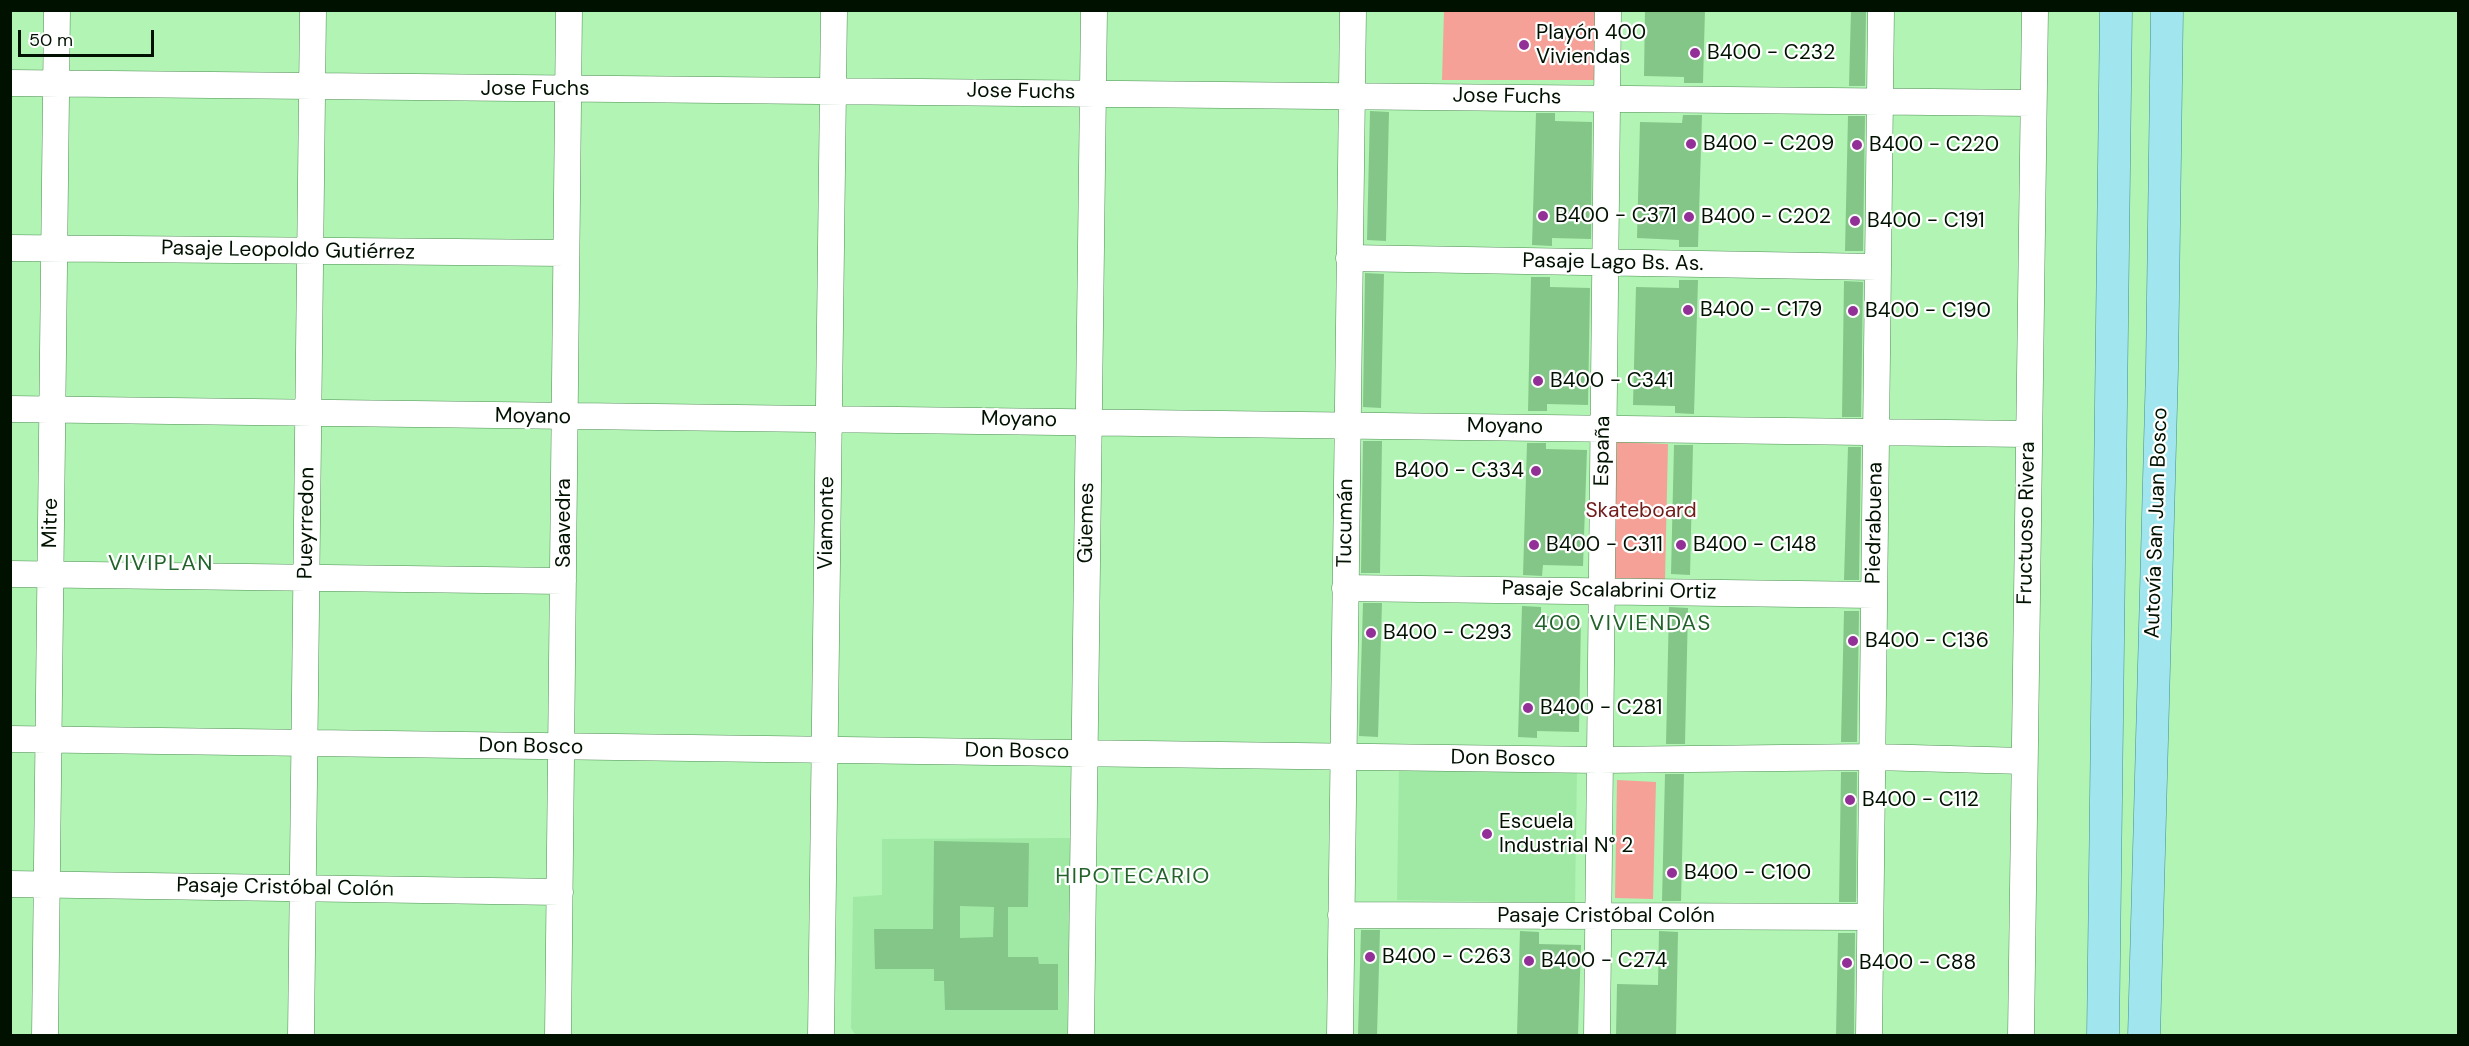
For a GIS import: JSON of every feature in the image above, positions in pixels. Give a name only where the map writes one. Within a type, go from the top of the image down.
[{"type":"main road","points":[[2103,1035],[2116,10]]},
{"type":"main road","name":"Autovía San Juan Bosco","points":[[2144,1035],[2162,369],[2167,10]]},
{"type":"street","name":"Mitre","points":[[45,1035],[57,10]]},
{"type":"street","name":"Pueyrredon","points":[[301,1035],[313,10]]},
{"type":"street","name":"Saavedra","points":[[558,1035],[569,10]]},
{"type":"street","name":"Viamonte","points":[[821,1035],[834,10]]},
{"type":"street","name":"Güemes","points":[[1081,1035],[1094,10]]},
{"type":"street","name":"Tucumán","points":[[1340,1035],[1353,10]]},
{"type":"street","name":"España","points":[[1597,1035],[1608,10]]},
{"type":"street","name":"Piedrabuena","points":[[1869,1035],[1881,10]]},
{"type":"street","name":"Fructuoso Rivera","points":[[2021,1035],[2035,10]]},
{"type":"street","name":"Jose Fuchs","points":[[10,83],[2032,102]]},
{"type":"street","name":"Pasaje Leopoldo Gutiérrez","points":[[10,248],[566,253]]},
{"type":"street","name":"Pasaje Lago Bs. As.","points":[[1349,258],[1877,267]]},
{"type":"street","name":"Moyano","points":[[10,409],[564,417],[828,417],[2028,434]]},
{"type":"street","points":[[10,574],[563,581]]},
{"type":"street","name":"Pasaje Scalabrini Ortiz","points":[[1345,588],[1602,590],[1874,596]]},
{"type":"street","name":"Don Bosco","points":[[10,739],[1599,760],[1874,757],[2024,761]]},
{"type":"street","name":"Pasaje Cristóbal Colón","points":[[10,884],[560,892]]},
{"type":"street","name":"Pasaje Cristóbal Colón","points":[[1341,915],[1870,917]]},
{"type":"shaded area","name":"Escuela Industrial N° 2","points":[[1399,765],[1577,768],[1575,903],[1397,900]]},
{"type":"shaded area","points":[[1071,838],[1067,1035],[856,1036],[851,1028],[853,897],[882,895],[882,839]]},
{"type":"green space","name":"Playón 400 Viviendas","points":[[1444,11],[1606,11],[1606,80],[1442,80]]},
{"type":"green space","name":"Skateboard","points":[[1616,442],[1668,444],[1665,580],[1614,579]]},
{"type":"green space","points":[[1617,780],[1656,782],[1653,899],[1615,898]]},
{"type":"building","points":[[1645,10],[1705,10],[1703,83],[1684,83],[1684,77],[1644,76]]},
{"type":"building","points":[[1851,10],[1866,10],[1865,86],[1849,86]]},
{"type":"building","points":[[1370,111],[1389,112],[1386,241],[1367,240]]},
{"type":"building","points":[[1536,113],[1555,113],[1555,121],[1592,122],[1591,239],[1552,238],[1552,246],[1532,245]]},
{"type":"building","points":[[1683,115],[1702,115],[1698,247],[1679,247],[1679,240],[1637,238],[1640,122],[1682,123]]},
{"type":"building","points":[[1848,116],[1865,116],[1863,251],[1845,251]]},
{"type":"building","points":[[1365,273],[1384,274],[1381,408],[1363,407]]},
{"type":"building","points":[[1531,277],[1550,277],[1550,287],[1590,288],[1588,405],[1547,404],[1547,411],[1528,411]]},
{"type":"building","points":[[1679,280],[1698,280],[1694,414],[1675,413],[1675,406],[1633,405],[1636,287],[1679,288]]},
{"type":"building","points":[[1844,281],[1863,282],[1861,417],[1842,417]]},
{"type":"building","points":[[1363,441],[1382,441],[1380,573],[1361,573]]},
{"type":"building","points":[[1527,443],[1546,443],[1546,449],[1587,450],[1583,566],[1543,565],[1542,576],[1523,575]]},
{"type":"building","points":[[1674,445],[1693,445],[1690,575],[1671,574]]},
{"type":"building","points":[[1848,447],[1861,447],[1859,580],[1844,580]]},
{"type":"building","points":[[1363,603],[1382,603],[1378,737],[1359,736]]},
{"type":"building","points":[[1522,606],[1541,607],[1541,616],[1581,617],[1579,732],[1537,731],[1537,738],[1518,737]]},
{"type":"building","points":[[1669,607],[1688,608],[1685,744],[1666,744]]},
{"type":"building","points":[[1844,611],[1859,611],[1857,742],[1841,742]]},
{"type":"building","points":[[1841,772],[1857,772],[1856,902],[1839,902]]},
{"type":"building","points":[[1665,774],[1684,774],[1681,901],[1662,901]]},
{"type":"building","points":[[934,841],[1029,843],[1028,907],[1008,907],[1008,957],[1038,957],[1039,964],[1058,964],[1058,1010],[945,1010],[944,981],[934,981],[934,969],[875,969],[874,929],[933,929]],"holes":[[[960,906],[994,907],[993,937],[960,938]]]},
{"type":"building","points":[[1361,930],[1380,930],[1377,1035],[1358,1035]]},
{"type":"building","points":[[1520,931],[1539,932],[1539,944],[1581,945],[1578,1035],[1517,1035]]},
{"type":"building","points":[[1659,931],[1678,932],[1676,1035],[1616,1035],[1617,984],[1658,985]]},
{"type":"building","points":[[1838,933],[1855,933],[1854,1035],[1836,1035]]},
{"type":"place","name":"Playón 400 Viviendas","points":[[1524,45]]},
{"type":"place","name":"B400 - C232","points":[[1695,53]]},
{"type":"place","name":"B400 - C209","points":[[1691,144]]},
{"type":"place","name":"B400 - C220","points":[[1857,145]]},
{"type":"place","name":"B400 - C371","points":[[1543,216]]},
{"type":"place","name":"B400 - C202","points":[[1689,217]]},
{"type":"place","name":"B400 - C191","points":[[1855,221]]},
{"type":"place","name":"B400 - C179","points":[[1688,310]]},
{"type":"place","name":"B400 - C190","points":[[1853,311]]},
{"type":"place","name":"B400 - C341","points":[[1538,381]]},
{"type":"place","name":"B400 - C334","points":[[1536,471]]},
{"type":"place","name":"B400 - C311","points":[[1534,545]]},
{"type":"place","name":"B400 - C148","points":[[1681,545]]},
{"type":"place","name":"B400 - C293","points":[[1371,633]]},
{"type":"place","name":"B400 - C136","points":[[1853,641]]},
{"type":"place","name":"B400 - C281","points":[[1528,708]]},
{"type":"place","name":"B400 - C112","points":[[1850,800]]},
{"type":"place","name":"Escuela Industrial N° 2","points":[[1487,834]]},
{"type":"place","name":"B400 - C100","points":[[1672,873]]},
{"type":"place","name":"B400 - C263","points":[[1370,957]]},
{"type":"place","name":"B400 - C274","points":[[1529,961]]},
{"type":"place","name":"B400 - C88","points":[[1847,963]]},
{"type":"district","name":"VIVIPLAN","points":[[161,564]]},
{"type":"district","name":"400 VIVIENDAS","points":[[1623,624]]},
{"type":"district","name":"HIPOTECARIO","points":[[1133,877]]}]
